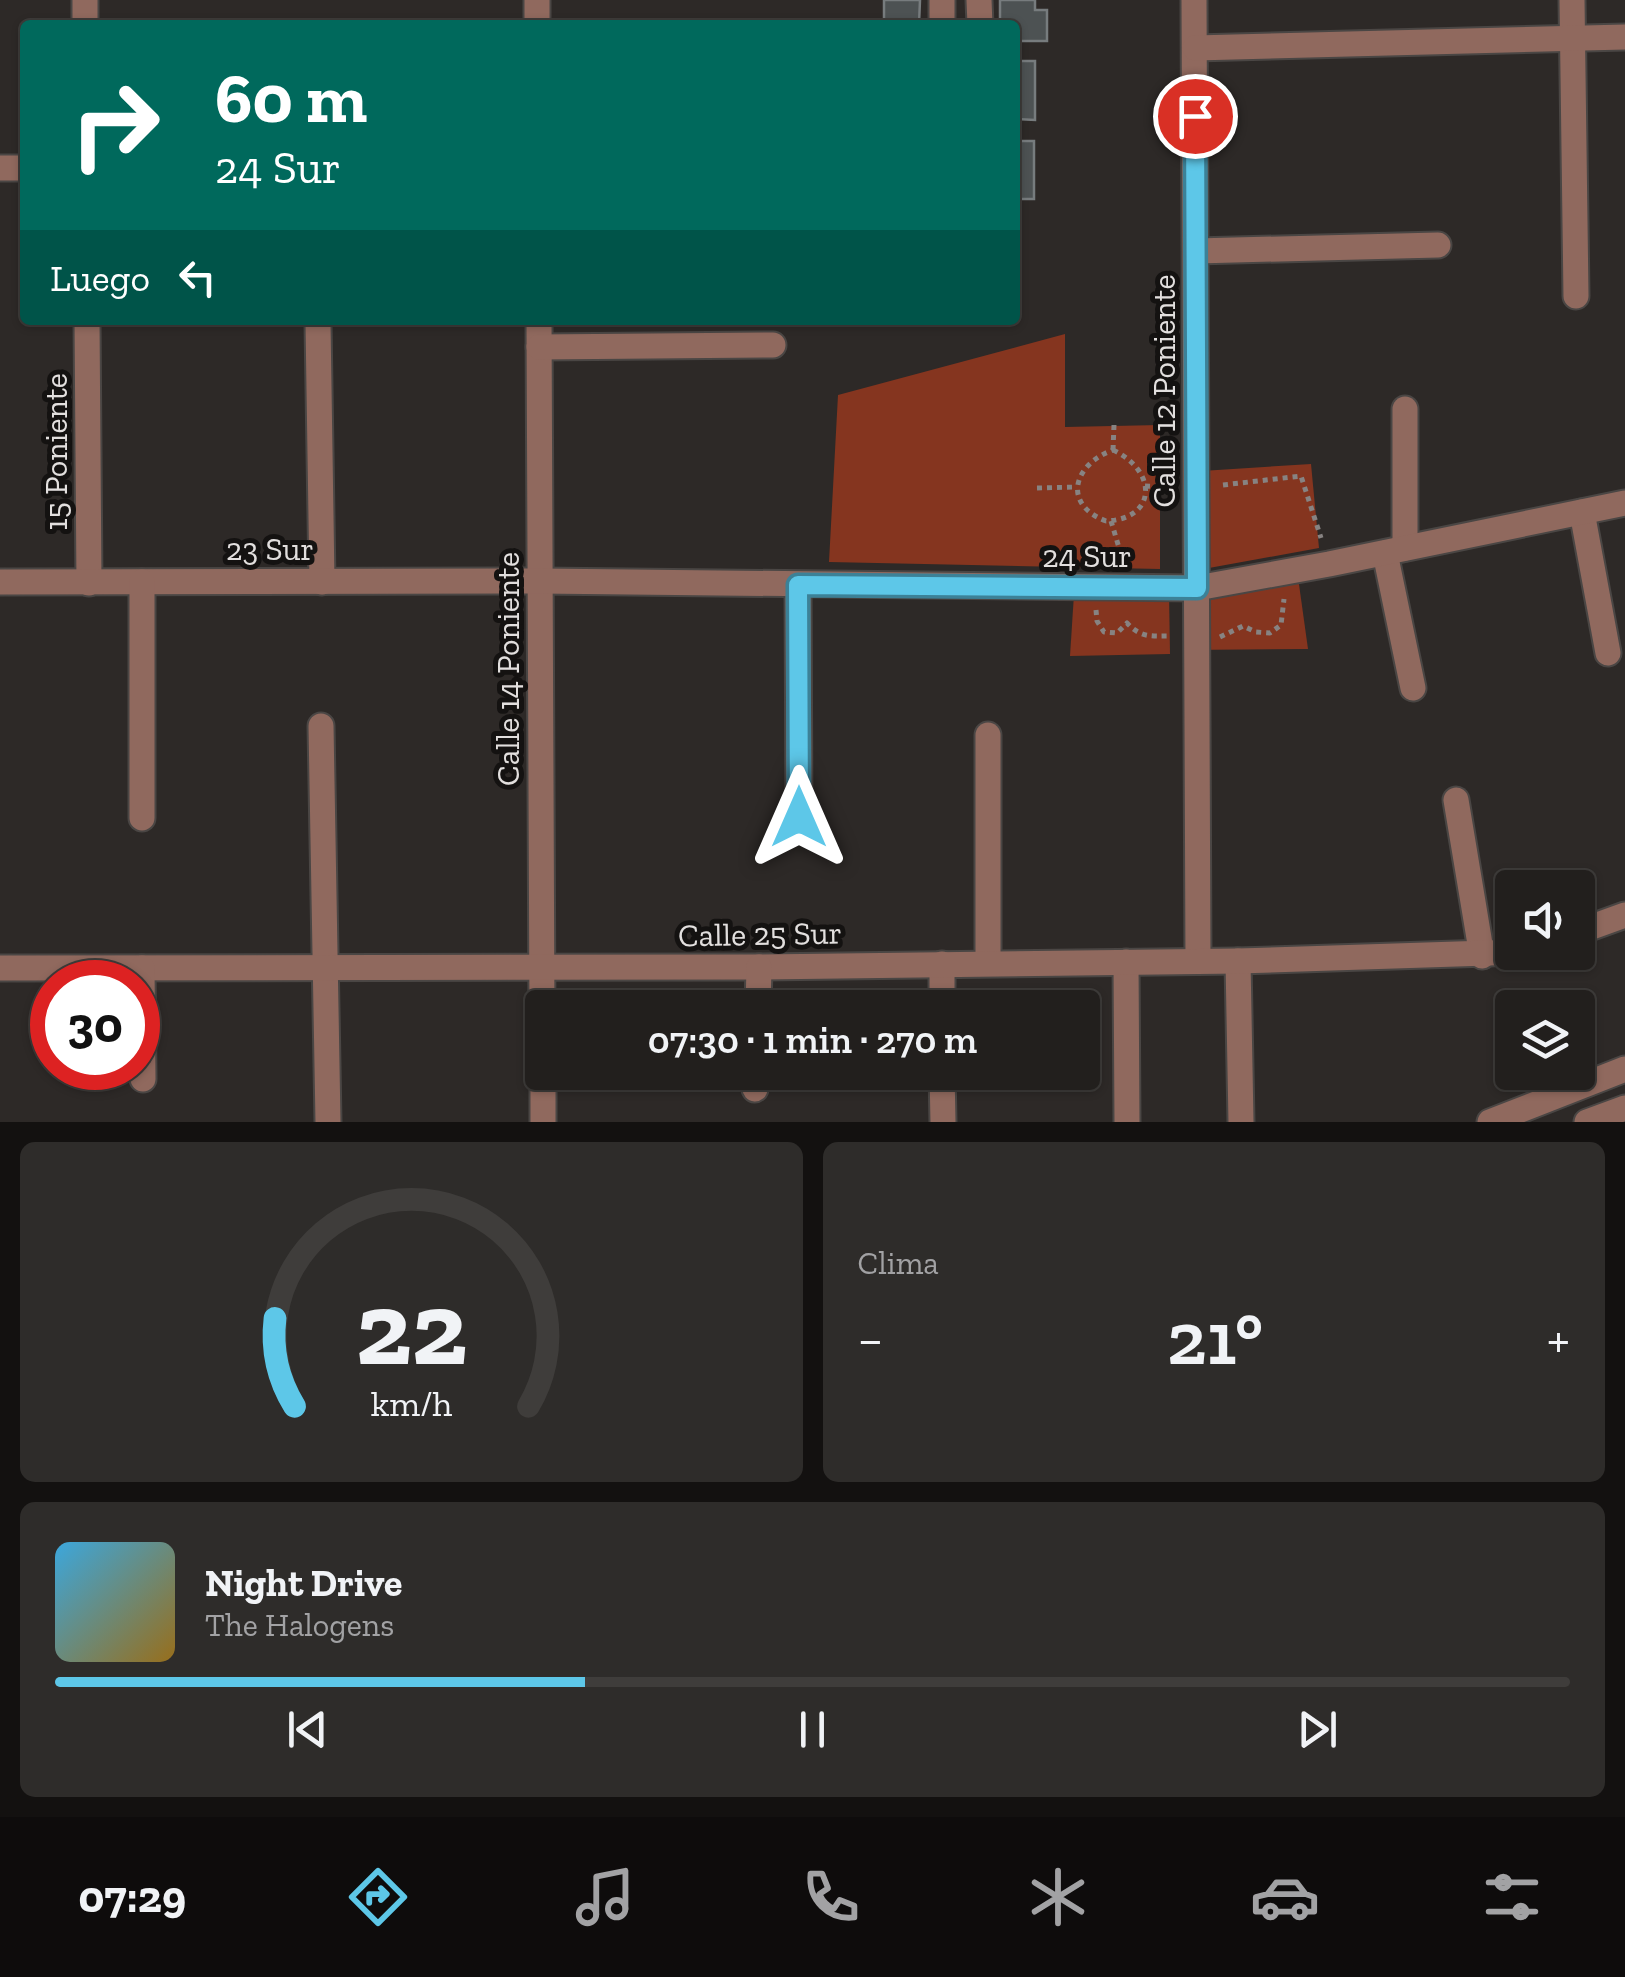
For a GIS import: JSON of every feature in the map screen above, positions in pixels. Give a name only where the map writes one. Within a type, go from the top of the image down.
[{"type":"street","name":"Calle 12 Poniente","points":[[1194,0],[1198,961]]},
{"type":"street","points":[[1572,0],[1576,296]]},
{"type":"street","points":[[1194,48],[1625,37]]},
{"type":"street","points":[[1196,251],[1438,246]]},
{"type":"street","name":"15 Poniente","points":[[87,325],[89,583]]},
{"type":"street","points":[[318,325],[322,582]]},
{"type":"street","name":"Calle 14 Poniente","points":[[539,325],[542,990]]},
{"type":"street","points":[[539,347],[773,345]]},
{"type":"street","points":[[1405,409],[1395,551],[1414,688]]},
{"type":"street","name":"24 Sur","points":[[540,581],[1197,588],[1625,502]]},
{"type":"street","points":[[1582,512],[1608,653]]},
{"type":"street","name":"23 Sur","points":[[0,582],[540,581]]},
{"type":"street","points":[[142,582],[142,818]]},
{"type":"street","points":[[798,585],[799,817]]},
{"type":"street","points":[[321,726],[328,1122]]},
{"type":"street","points":[[988,735],[988,963]]},
{"type":"street","points":[[1456,800],[1482,956]]},
{"type":"street","points":[[1595,925],[1625,914]]},
{"type":"street","name":"Calle 25 Sur","points":[[160,968],[542,969],[1495,955]]},
{"type":"street","points":[[1238,960],[1241,1122]]},
{"type":"street","points":[[1126,962],[1126,1122]]},
{"type":"street","points":[[942,964],[942,990]]},
{"type":"street","points":[[759,990],[760,966]]},
{"type":"street","name":"Calle 25 Sur","points":[[0,968],[30,968]]},
{"type":"street","points":[[1490,1122],[1625,1069]]},
{"type":"street","points":[[543,1090],[543,1122]]},
{"type":"street","points":[[942,1090],[943,1122]]},
{"type":"street","points":[[1587,1122],[1625,1108]]},
{"type":"path","points":[[1113,450],[1114,425]]},
{"type":"path","points":[[1113,450],[1139,466],[1145,486],[1138,508],[1129,516],[1111,520],[1086,509],[1078,488],[1079,477],[1091,460],[1113,450]]},
{"type":"path","points":[[1197,488],[1301,476],[1329,564]]},
{"type":"path","points":[[1037,488],[1078,488]]},
{"type":"path","points":[[1111,520],[1130,588]]},
{"type":"path","points":[[1101,589],[1097,621],[1104,632],[1117,632],[1127,623],[1149,638],[1168,635],[1197,649],[1243,626],[1270,633],[1281,625],[1283,601],[1288,592]]},
{"type":"shaded area","points":[[1065,334],[1065,427],[1160,425],[1160,569],[829,562],[838,395]]},
{"type":"shaded area","points":[[1311,464],[1319,548],[1187,572],[1186,472]]},
{"type":"shaded area","points":[[1297,570],[1308,649],[1184,650],[1184,590]]},
{"type":"shaded area","points":[[1169,593],[1170,654],[1070,656],[1074,594]]},
{"type":"building","points":[[884,0],[920,0],[919,20],[884,20]]},
{"type":"building","points":[[1000,0],[1035,0],[1035,10],[1047,10],[1047,41],[1020,41],[1020,20],[1000,20]]},
{"type":"building","points":[[1020,61],[1035,61],[1035,120],[1020,119]]},
{"type":"building","points":[[1020,141],[1034,141],[1034,199],[1020,199]]},
{"type":"route","points":[[799,817],[798,585],[1197,588],[1195,116]]}]
